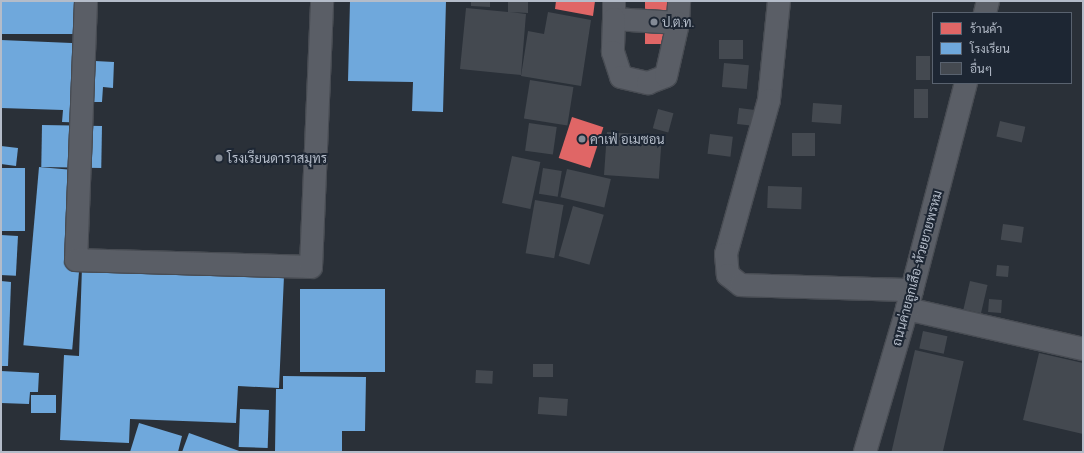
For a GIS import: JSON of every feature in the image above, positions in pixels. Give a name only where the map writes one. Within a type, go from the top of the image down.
[{"type":"street","points":[[86,1],[76,260],[311,267],[322,1]]},
{"type":"street","points":[[678,23],[614,10],[613,52],[621,77],[648,84],[666,76],[678,23],[679,1]]},
{"type":"street","points":[[779,1],[769,100],[726,254],[728,275],[742,285],[909,300],[1083,349]]},
{"type":"street","points":[[985,12],[988,1]]},
{"type":"street","name":"ถนนค่ายลูกเสึอ-ห้วยยายพรหม","points":[[865,452],[909,300],[966,84]]},
{"type":"building: ร้านค้า","points":[[556,1],[595,1],[593,16],[555,9]]},
{"type":"building: ร้านค้า","name":"ป.ต.ท.","points":[[645,1],[671,1],[671,44],[645,44]]},
{"type":"building: ร้านค้า","points":[[572,117],[603,127],[590,168],[559,158]]},
{"type":"building: โรงเรียน","points":[[1,1],[76,1],[76,34],[1,34]]},
{"type":"building: โรงเรียน","points":[[350,1],[446,1],[443,112],[412,111],[413,82],[348,81]]},
{"type":"building: โรงเรียน","points":[[1,40],[95,44],[95,61],[114,62],[113,88],[103,87],[102,102],[93,102],[93,123],[62,122],[63,110],[1,108]]},
{"type":"building: โรงเรียน","points":[[42,125],[102,126],[101,168],[41,167]]},
{"type":"building: โรงเรียน","points":[[1,146],[18,148],[16,166],[1,164]]},
{"type":"building: โรงเรียน","points":[[39,167],[88,171],[72,350],[23,345]]},
{"type":"building: โรงเรียน","points":[[1,168],[25,168],[25,231],[1,231]]},
{"type":"building: โรงเรียน","points":[[1,235],[18,236],[16,276],[1,275]]},
{"type":"building: โรงเรียน","points":[[82,267],[284,276],[279,388],[238,386],[236,423],[130,419],[129,443],[60,440],[64,355],[79,356]]},
{"type":"building: โรงเรียน","points":[[1,281],[11,282],[8,366],[1,366]]},
{"type":"building: โรงเรียน","points":[[300,289],[385,289],[385,372],[300,372]]},
{"type":"building: โรงเรียน","points":[[1,371],[39,373],[38,392],[30,392],[29,404],[1,403]]},
{"type":"building: โรงเรียน","points":[[283,376],[366,377],[365,431],[342,431],[342,452],[275,452],[276,389],[283,389]]},
{"type":"building: โรงเรียน","points":[[31,395],[56,395],[56,413],[31,413]]},
{"type":"building: โรงเรียน","points":[[240,409],[269,410],[268,448],[239,447]]},
{"type":"building: โรงเรียน","points":[[139,423],[182,436],[178,452],[130,452]]},
{"type":"building: โรงเรียน","points":[[189,433],[242,452],[182,452]]},
{"type":"building: อื่นๆ","points":[[471,1],[490,1],[490,7],[471,6]]},
{"type":"building: อื่นๆ","points":[[508,1],[528,1],[528,13],[510,12],[526,14],[521,75],[460,69],[466,8],[508,12]]},
{"type":"building: อื่นๆ","points":[[548,12],[591,20],[581,86],[521,76],[528,31],[544,34]]},
{"type":"building: อื่นๆ","points":[[719,40],[743,40],[743,59],[719,59]]},
{"type":"building: อื่นๆ","points":[[916,56],[930,56],[930,80],[916,80]]},
{"type":"building: อื่นๆ","points":[[724,63],[749,65],[747,89],[722,87]]},
{"type":"building: อื่นๆ","points":[[530,80],[573,87],[567,125],[524,119]]},
{"type":"building: อื่นๆ","points":[[914,89],[928,89],[928,118],[914,118]]},
{"type":"building: อื่นๆ","points":[[813,103],[842,105],[841,124],[812,122]]},
{"type":"building: อื่นๆ","points":[[739,108],[755,110],[753,126],[737,124]]},
{"type":"building: อื่นๆ","points":[[658,109],[673,113],[668,132],[653,128]]},
{"type":"building: อื่นๆ","points":[[1000,121],[1025,127],[1022,142],[996,137]]},
{"type":"building: อื่นๆ","points":[[529,123],[557,127],[553,155],[525,151]]},
{"type":"building: อื่นๆ","points":[[607,132],[662,136],[659,179],[604,175]]},
{"type":"building: อื่นๆ","points":[[792,133],[815,133],[815,156],[792,156]]},
{"type":"building: อื่นๆ","points":[[710,134],[733,137],[730,157],[708,154]]},
{"type":"building: อื่นๆ","points":[[512,156],[540,162],[530,209],[502,203]]},
{"type":"building: อื่นๆ","points":[[543,168],[562,171],[558,197],[539,194]]},
{"type":"building: อื่นๆ","points":[[567,169],[611,179],[604,207],[560,197]]},
{"type":"building: อื่นๆ","points":[[768,186],[802,187],[801,209],[767,208]]},
{"type":"building: อื่นๆ","points":[[535,200],[564,205],[554,258],[526,253]]},
{"type":"building: อื่นๆ","points":[[573,206],[604,215],[589,265],[559,256]]},
{"type":"building: อื่นๆ","points":[[1003,224],[1024,227],[1022,243],[1001,240]]},
{"type":"building: อื่นๆ","points":[[997,265],[1009,266],[1008,277],[996,276]]},
{"type":"building: อื่นๆ","points":[[970,281],[988,285],[981,313],[963,309]]},
{"type":"building: อื่นๆ","points":[[989,299],[1002,300],[1001,313],[988,312]]},
{"type":"building: อื่นๆ","points":[[923,331],[947,336],[944,354],[919,349]]},
{"type":"building: อื่นๆ","points":[[915,350],[964,361],[943,452],[891,452]]},
{"type":"building: อื่นๆ","points":[[1039,353],[1083,363],[1083,434],[1023,420]]},
{"type":"building: อื่นๆ","points":[[533,364],[553,364],[553,377],[533,377]]},
{"type":"building: อื่นๆ","points":[[476,370],[493,371],[492,384],[475,383]]},
{"type":"building: อื่นๆ","points":[[539,397],[568,399],[567,416],[538,414]]},
{"type":"place","name":"ป.ต.ท.","points":[[654,22]]},
{"type":"place","name":"คาเฟ่ อเมซอน","points":[[582,139]]},
{"type":"place","name":"โรงเรียนดาราสมุทร","points":[[219,158]]}]
